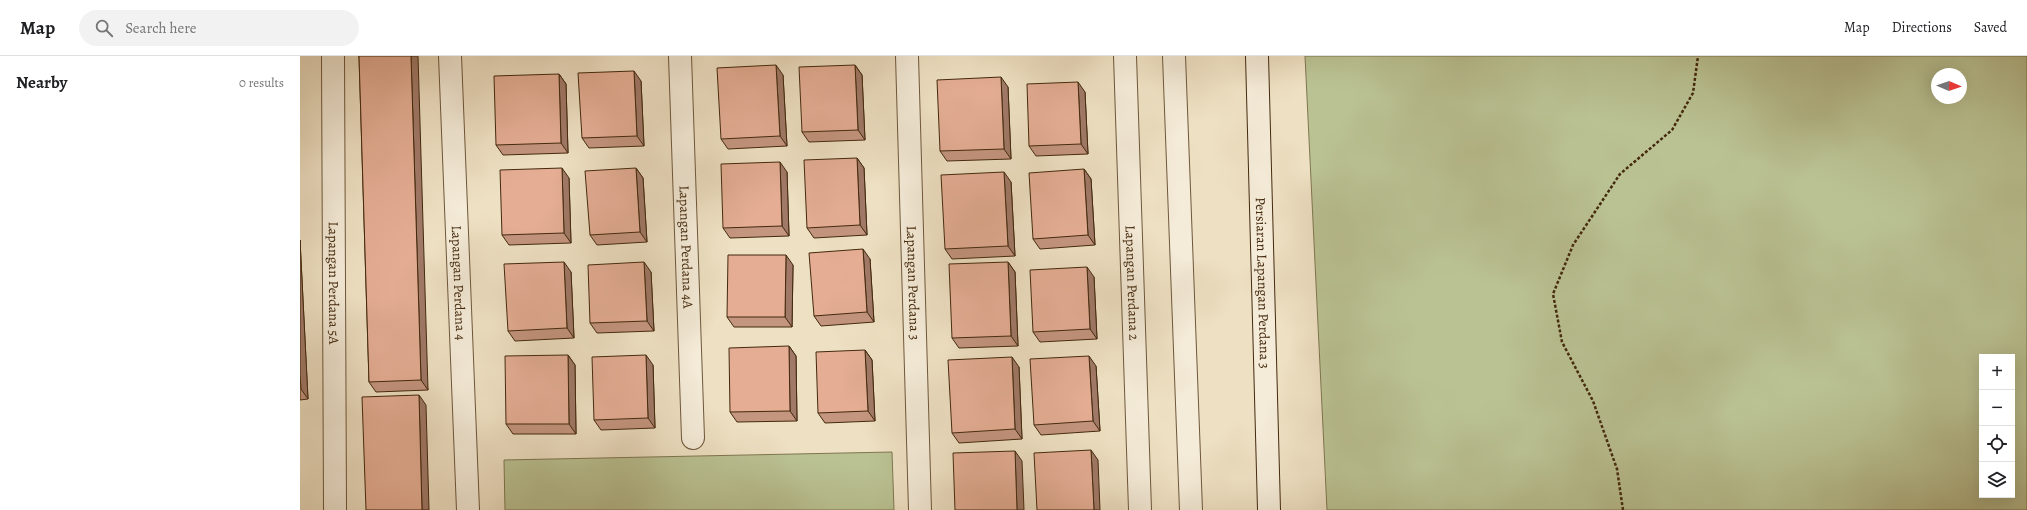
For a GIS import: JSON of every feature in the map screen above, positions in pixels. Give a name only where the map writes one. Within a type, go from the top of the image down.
[{"type":"street","name":"Lapangan Perdana 5A","points":[[333,56],[335,510]]},
{"type":"street","name":"Lapangan Perdana 4","points":[[450,56],[468,510]]},
{"type":"street","name":"Lapangan Perdana 4A","points":[[680,56],[693,438]]},
{"type":"street","name":"Lapangan Perdana 3","points":[[907,56],[920,510]]},
{"type":"street","name":"Lapangan Perdana 2","points":[[1125,56],[1140,510]]},
{"type":"street","points":[[1174,56],[1191,510]]},
{"type":"street","name":"Persiaran Lapangan Perdana 3","points":[[1257,56],[1269,510]]},
{"type":"path","points":[[1623,510],[1617,469],[1593,401],[1562,342],[1553,294],[1573,245],[1620,174],[1672,130],[1693,93],[1698,56]]},
{"type":"green space","points":[[1305,56],[2027,56],[2027,510],[1327,510]]},
{"type":"green space","points":[[892,452],[894,510],[505,510],[504,460]]},
{"type":"building","points":[[359,56],[411,56],[421,380],[369,382]]},
{"type":"building","points":[[776,65],[780,136],[721,139],[717,68]]},
{"type":"building","points":[[855,65],[858,130],[802,132],[799,67]]},
{"type":"building","points":[[634,71],[637,136],[582,138],[578,73]]},
{"type":"building","points":[[559,74],[561,143],[496,145],[494,76]]},
{"type":"building","points":[[1001,77],[1004,149],[940,151],[937,80]]},
{"type":"building","points":[[1078,82],[1081,144],[1029,146],[1027,84]]},
{"type":"building","points":[[857,158],[860,225],[807,228],[804,160]]},
{"type":"building","points":[[780,162],[782,226],[723,228],[721,164]]},
{"type":"building","points":[[562,168],[564,233],[502,235],[500,170]]},
{"type":"building","points":[[636,168],[640,232],[590,235],[585,171]]},
{"type":"building","points":[[1084,169],[1088,235],[1033,239],[1029,173]]},
{"type":"building","points":[[1004,172],[1008,246],[945,249],[941,175]]},
{"type":"building","points":[[863,249],[867,312],[814,316],[809,253]]},
{"type":"building","points":[[728,255],[786,255],[785,317],[727,317]]},
{"type":"building","points":[[564,262],[567,328],[508,331],[504,264]]},
{"type":"building","points":[[644,262],[647,321],[590,323],[588,265]]},
{"type":"building","points":[[1008,262],[1011,336],[952,338],[949,264]]},
{"type":"building","points":[[1087,267],[1090,329],[1033,332],[1030,270]]},
{"type":"building","points":[[789,346],[790,411],[730,412],[729,348]]},
{"type":"building","points":[[865,350],[868,411],[818,413],[816,352]]},
{"type":"building","points":[[568,355],[569,424],[506,424],[505,356]]},
{"type":"building","points":[[646,355],[648,418],[594,420],[592,357]]},
{"type":"building","points":[[1089,356],[1093,421],[1034,425],[1030,359]]},
{"type":"building","points":[[1012,357],[1015,429],[952,433],[948,360]]},
{"type":"building","points":[[419,395],[422,510],[366,510],[362,397]]},
{"type":"building","points":[[1091,450],[1094,510],[1037,510],[1034,453]]},
{"type":"building","points":[[1015,451],[1017,510],[955,510],[953,453]]}]
